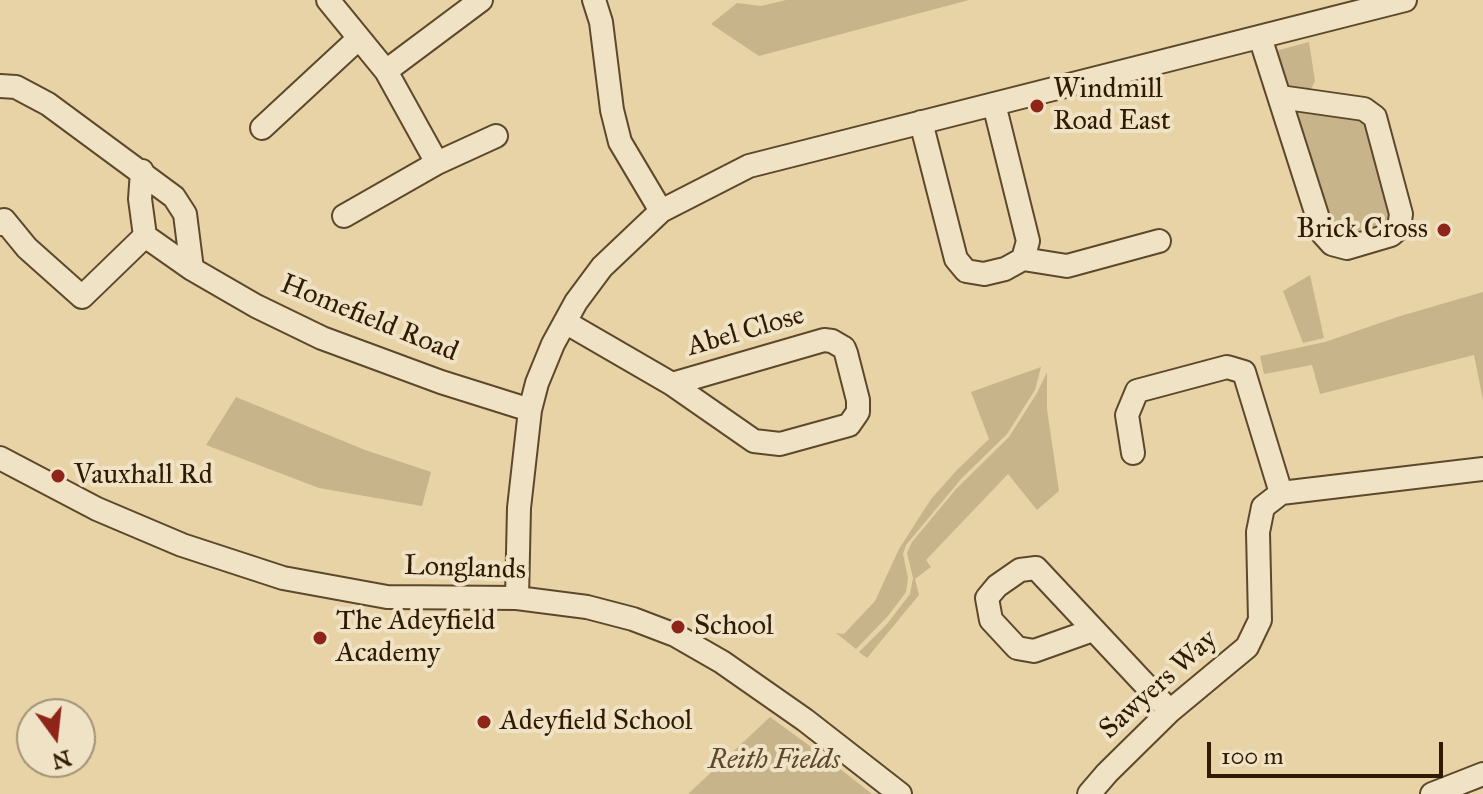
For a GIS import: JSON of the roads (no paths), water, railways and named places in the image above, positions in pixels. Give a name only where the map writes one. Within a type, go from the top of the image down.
[{"type":"street","points":[[328,0],[386,71],[437,163]]},
{"type":"street","points":[[386,71],[481,0]]},
{"type":"street","points":[[594,0],[601,22],[612,110],[620,142],[661,211]]},
{"type":"street","points":[[517,598],[519,508],[530,410],[537,383],[565,322],[602,267],[661,211],[749,166],[1405,0]]},
{"type":"street","points":[[1260,37],[1323,234],[1332,244],[1347,248],[1391,235],[1399,228],[1401,214],[1375,117],[1364,109],[1280,97]]},
{"type":"street","points":[[262,128],[358,39]]},
{"type":"street","points":[[0,86],[16,87],[48,104],[174,197],[185,214],[192,269]]},
{"type":"street","points":[[994,104],[1028,241],[1023,259]]},
{"type":"street","points":[[921,122],[956,259],[966,271],[984,274],[1005,269],[1023,259],[1067,266],[1159,241]]},
{"type":"street","points":[[344,216],[437,163],[496,136]]},
{"type":"street","points":[[0,224],[4,220],[27,248],[82,297],[145,236],[140,199],[142,171]]},
{"type":"street","name":"Homefield Road","points":[[145,236],[192,269],[256,306],[322,338],[441,382],[530,410]]},
{"type":"street","name":"Abel Close","points":[[565,322],[672,384],[754,441],[780,444],[849,425],[858,412],[846,353],[832,341],[824,340],[672,384]]},
{"type":"street","points":[[1133,453],[1127,415],[1137,391],[1227,367],[1244,372],[1281,493],[1483,469]]},
{"type":"street","name":"Longlands","points":[[0,458],[97,509],[182,545],[283,578],[387,597],[517,598],[587,607],[633,619],[675,635],[722,662],[900,794]]},
{"type":"street","name":"Sawyers Way","points":[[1089,794],[1170,711],[1247,647],[1260,620],[1258,532],[1263,507],[1281,493]]},
{"type":"street","points":[[1093,630],[1034,651],[1017,648],[991,620],[987,598],[997,586],[1020,570],[1036,568],[1170,711]]},
{"type":"street","points":[[1432,794],[1483,774]]},
{"type":"place","name":"Windmill Road East","points":[[1037,106]]},
{"type":"place","name":"Brick Cross","points":[[1444,230]]},
{"type":"place","name":"Vauxhall Rd","points":[[58,476]]},
{"type":"place","name":"School","points":[[678,627]]},
{"type":"place","name":"The Adeyfield Academy","points":[[320,638]]},
{"type":"place","name":"Adeyfield School","points":[[484,722]]},
{"type":"park label","name":"Reith Fields","points":[[774,761]]}]
